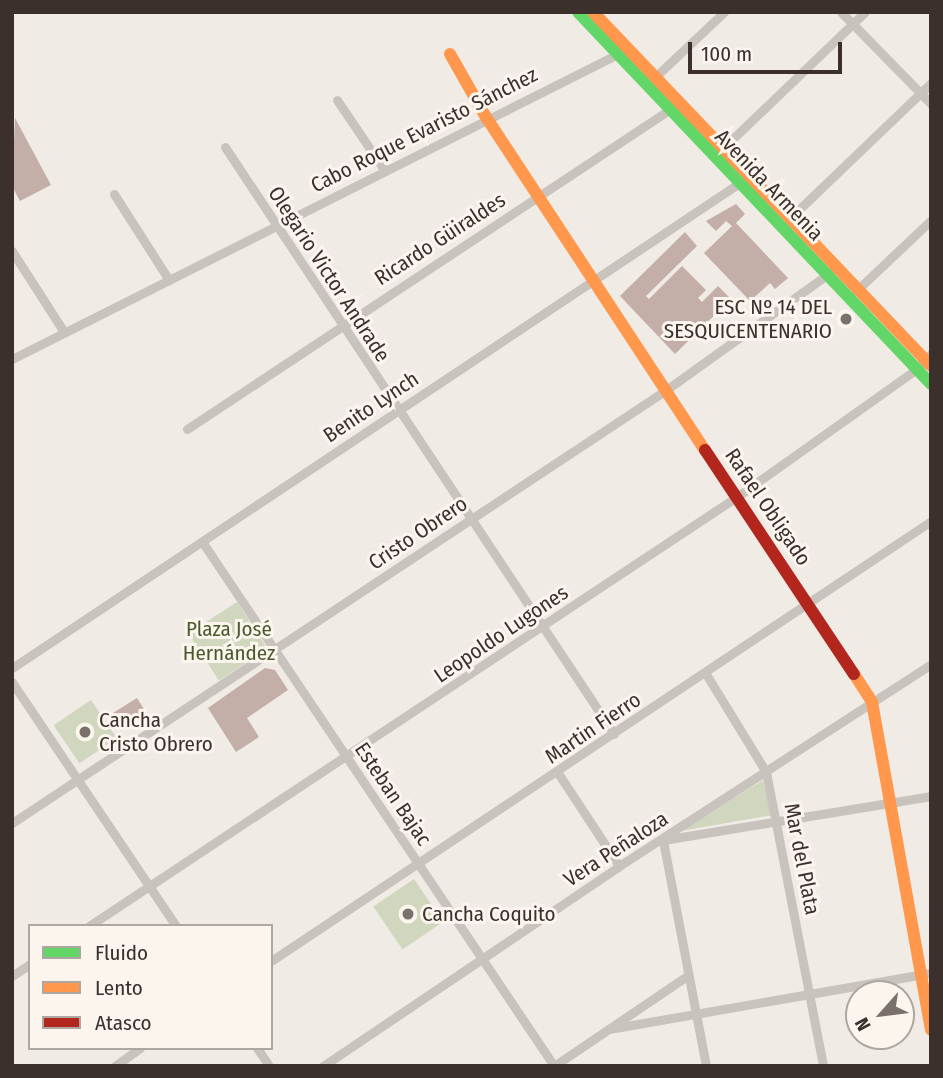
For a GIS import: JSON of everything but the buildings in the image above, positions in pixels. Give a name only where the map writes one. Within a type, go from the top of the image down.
[{"type":"street","points":[[651,81],[724,12]]},
{"type":"street","points":[[841,12],[931,104]]},
{"type":"street","points":[[719,153],[864,12]]},
{"type":"street","name":"Avenida Armenia","points":[[587,14],[854,293],[926,362],[931,384]]},
{"type":"street","name":"Cabo Roque Evaristo Sánchez","points":[[12,359],[383,168],[622,51]]},
{"type":"street","name":"Rafael Obligado","points":[[450,54],[486,117],[540,194],[872,702],[926,974],[931,1030]]},
{"type":"street","points":[[786,222],[931,83]]},
{"type":"street","points":[[337,100],[383,168]]},
{"type":"street","name":"Ricardo Güiraldes","points":[[187,429],[675,106]]},
{"type":"street","name":"Olegario Victor Andrade","points":[[225,147],[274,226],[614,734]]},
{"type":"street","name":"Benito Lynch","points":[[12,668],[745,179]]},
{"type":"street","points":[[114,194],[170,280]]},
{"type":"street","points":[[854,293],[931,220]]},
{"type":"street","points":[[12,251],[64,332]]},
{"type":"street","name":"Cristo Obrero","points":[[12,823],[666,390],[833,270]]},
{"type":"street","name":"Leopoldo Lugones","points":[[92,924],[738,496],[926,362]]},
{"type":"street","name":"Martin Fierro","points":[[273,960],[558,773],[931,521]]},
{"type":"street","name":"Esteban Bajac","points":[[203,543],[554,1066]]},
{"type":"street","name":"Vera Peñaloza","points":[[323,1066],[619,866],[931,664]]},
{"type":"street","name":"Mar del Plata","points":[[706,674],[766,772],[779,823],[823,1066]]},
{"type":"street","points":[[12,682],[175,924]]},
{"type":"street","points":[[558,773],[619,866]]},
{"type":"street","points":[[706,1066],[663,840],[931,796]]},
{"type":"street","points":[[12,976],[28,965]]},
{"type":"street","points":[[608,1029],[926,974]]},
{"type":"street","points":[[554,1066],[687,976]]},
{"type":"street","points":[[121,1064],[138,1050]]},
{"type":"street","points":[[258,1050],[269,1066]]},
{"type":"green space","name":"Plaza José Hernández","points":[[237,602],[267,649],[219,681],[188,634]]},
{"type":"green space","name":"Cancha Cristo Obrero","points":[[91,700],[117,738],[79,763],[54,725]]},
{"type":"green space","points":[[763,780],[773,815],[681,831]]},
{"type":"green space","name":"Cancha Coquito","points":[[414,879],[443,922],[402,950],[373,906]]},
{"type":"traffic: fast","points":[[578,12],[931,384]]},
{"type":"traffic: slow","points":[[593,12],[931,366]]},
{"type":"traffic: slow","points":[[450,54],[486,117],[705,450]]},
{"type":"traffic: slow","points":[[854,674],[872,702],[931,1030]]},
{"type":"traffic: jam","points":[[705,450],[854,674]]},
{"type":"place","name":"ESC Nº 14 DEL SESQUICENTENARIO","points":[[846,319]]},
{"type":"place","name":"Cancha Cristo Obrero","points":[[85,732]]},
{"type":"place","name":"Cancha Coquito","points":[[408,914]]}]
